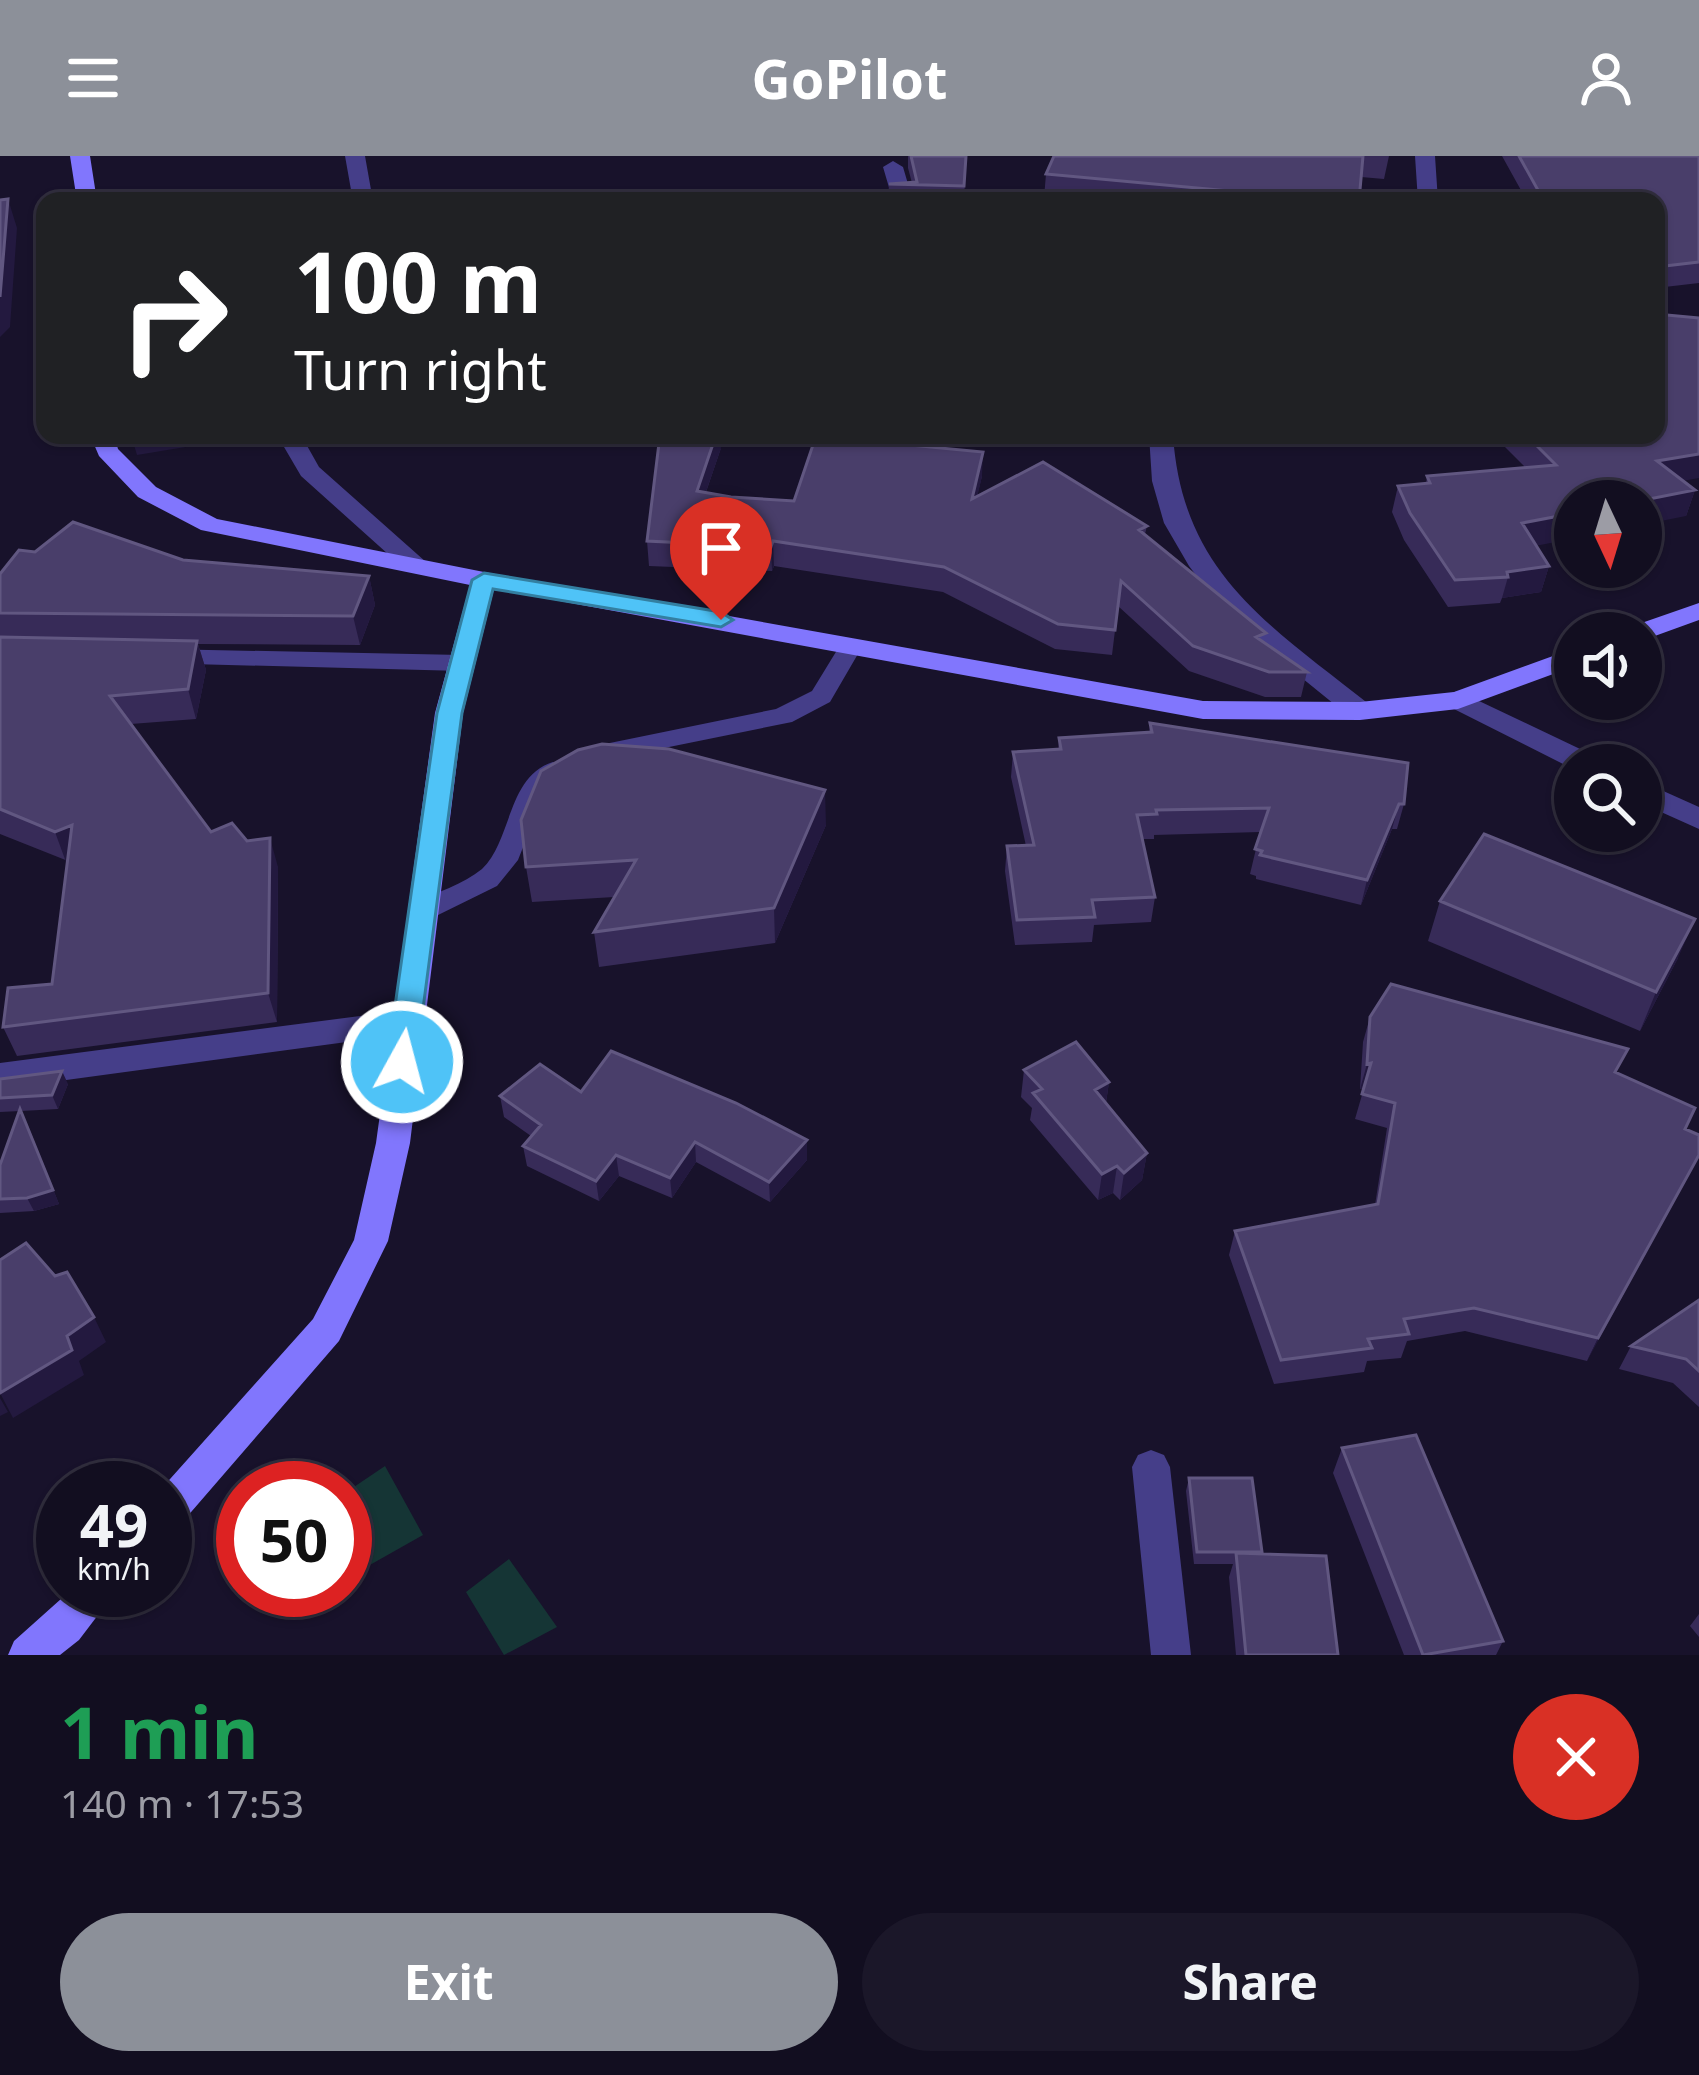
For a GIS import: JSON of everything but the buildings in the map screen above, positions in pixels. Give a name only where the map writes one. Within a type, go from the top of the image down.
[{"type":"main road","points":[[80,156],[86,192]]},
{"type":"main road","points":[[105,444],[107,452],[148,492],[210,525],[484,580],[1203,710],[1360,711],[1458,700],[1554,664]]},
{"type":"main road","points":[[192,1482],[326,1330],[371,1240],[393,1143],[449,713],[484,580]]},
{"type":"main road","points":[[1662,625],[1699,611]]},
{"type":"main road","points":[[28,1655],[73,1617]]},
{"type":"street","points":[[355,156],[361,192]]},
{"type":"street","points":[[1425,156],[1427,192]]},
{"type":"street","points":[[893,167],[900,192]]},
{"type":"street","points":[[294,444],[310,471],[417,567]]},
{"type":"street","points":[[1161,444],[1160,466],[1178,535],[1235,609],[1360,711]]},
{"type":"street","points":[[136,656],[462,663]]},
{"type":"street","points":[[1458,700],[1554,748]]},
{"type":"street","points":[[1662,800],[1699,819]]},
{"type":"street","points":[[0,1076],[406,1022]]},
{"type":"street","points":[[1151,1467],[1171,1655]]},
{"type":"lane","points":[[424,910],[488,879],[505,860],[531,795],[554,770],[582,757],[783,716],[820,696],[850,647]]},
{"type":"green space","points":[[385,1466],[423,1535],[372,1564],[372,1475]]},
{"type":"green space","points":[[509,1559],[557,1627],[504,1655],[466,1592]]},
{"type":"route","points":[[402,1062],[449,713],[484,580],[721,620]]}]
